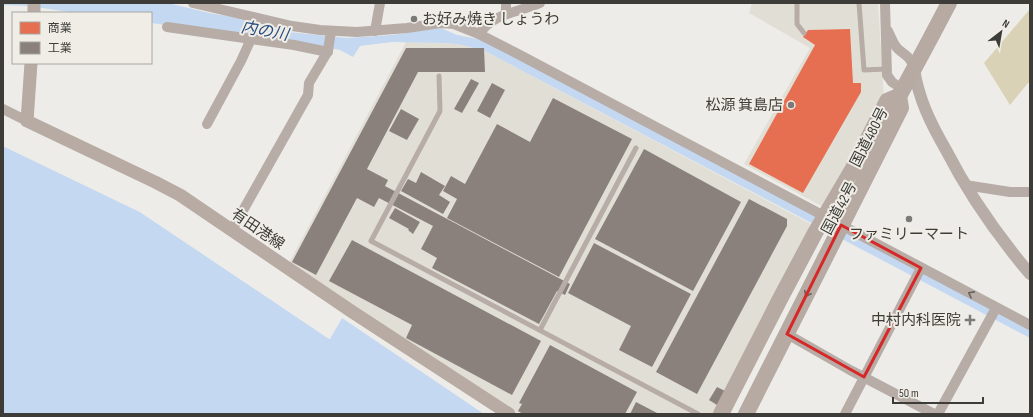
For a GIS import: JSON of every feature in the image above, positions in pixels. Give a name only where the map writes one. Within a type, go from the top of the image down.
[{"type":"highway","name":"国道42号","points":[[732,414],[949,3]]},
{"type":"highway","points":[[746,414],[787,334],[833,221]]},
{"type":"highway","points":[[721,414],[780,299],[833,221]]},
{"type":"main road","points":[[27,121],[31,64]]},
{"type":"main road","name":"有田港線","points":[[27,121],[155,182],[180,196],[351,311],[509,414]]},
{"type":"street","points":[[193,3],[219,6],[292,26],[331,32],[375,31],[446,23],[462,26],[1030,325]]},
{"type":"street","points":[[375,31],[380,3]]},
{"type":"street","points":[[506,3],[506,14]]},
{"type":"street","points":[[479,34],[492,20],[540,3]]},
{"type":"street","points":[[885,3],[886,69],[888,78],[901,92],[926,112]]},
{"type":"street","points":[[886,22],[888,32],[897,48],[912,60],[919,94],[926,112],[965,185],[1002,240],[1030,274]]},
{"type":"street","points":[[167,28],[328,51]]},
{"type":"street","points":[[232,230],[308,95],[309,83],[328,51],[331,32]]},
{"type":"street","points":[[207,124],[241,61],[251,39]]},
{"type":"street","points":[[3,109],[27,121]]},
{"type":"street","points":[[965,185],[1010,192],[1030,192]]},
{"type":"street","points":[[845,414],[921,268]]},
{"type":"street","points":[[938,414],[996,308]]},
{"type":"street","points":[[787,334],[934,414]]},
{"type":"lane","points":[[797,3],[798,24],[804,33]]},
{"type":"lane","points":[[859,3],[864,70],[886,69]]},
{"type":"lane","points":[[439,76],[440,111],[372,241],[698,414]]},
{"type":"lane","points":[[540,330],[636,148]]},
{"type":"highlighted area","points":[[841,225],[921,268],[864,377],[787,334]]},
{"type":"shaded area","name":"松源 箕島店","points":[[752,3],[878,3],[884,97],[823,207],[744,164],[810,48],[749,13]]},
{"type":"shaded area","points":[[1030,9],[1030,83],[1028,83],[1010,105],[984,63]]},
{"type":"shaded area","points":[[406,42],[457,44],[483,50],[811,224],[715,414],[519,414],[289,263]]},
{"type":"water","name":"内の川","points":[[3,3],[168,3],[209,13],[234,17],[289,32],[347,38],[392,35],[441,28],[457,35],[483,40],[1030,329],[1030,338],[483,50],[457,44],[392,42],[360,46],[353,57],[340,50],[303,43],[152,23],[152,12],[70,12],[28,6],[3,5]]},
{"type":"water","points":[[3,146],[140,212],[330,339],[342,318],[484,414],[3,414]]},
{"type":"pier","points":[[3,144],[141,211],[329,336],[341,317],[342,318],[329,339],[140,212],[3,146]]},
{"type":"building: 商業","points":[[850,29],[853,83],[861,83],[861,92],[803,193],[749,164],[815,45],[803,37],[808,30]]},
{"type":"building: 工業","points":[[406,48],[484,48],[485,72],[418,72],[367,169],[388,180],[385,186],[570,284],[565,295],[557,291],[539,324],[432,268],[437,258],[421,249],[433,226],[379,198],[374,207],[357,198],[316,275],[292,262]]},
{"type":"building: 工業","points":[[471,79],[479,83],[462,113],[454,109]]},
{"type":"building: 工業","points":[[492,83],[505,90],[490,118],[477,111]]},
{"type":"building: 工業","points":[[553,98],[632,139],[559,277],[447,218],[457,199],[443,191],[451,176],[465,184],[497,124],[530,142]]},
{"type":"building: 工業","points":[[401,109],[419,119],[407,140],[389,131]]},
{"type":"building: 工業","points":[[644,149],[741,202],[693,291],[595,239]]},
{"type":"building: 工業","points":[[421,172],[445,186],[439,195],[450,202],[443,214],[401,191],[408,179],[416,183]]},
{"type":"building: 工業","points":[[749,199],[787,219],[787,226],[697,394],[656,372]]},
{"type":"building: 工業","points":[[395,208],[420,222],[413,234],[408,230],[409,229],[389,218]]},
{"type":"building: 工業","points":[[352,240],[541,341],[512,395],[406,338],[412,325],[329,281]]},
{"type":"building: 工業","points":[[594,243],[691,294],[652,367],[619,350],[631,326],[568,293]]},
{"type":"building: 工業","points":[[550,345],[637,392],[625,414],[523,414],[518,411],[522,404],[519,403]]},
{"type":"building: 工業","points":[[717,387],[725,391],[717,405],[709,400]]},
{"type":"building: 工業","points":[[636,402],[659,414],[630,414]]},
{"type":"place","name":"お好み焼き しょうわ","points":[[414,19]]},
{"type":"place","name":"松源 箕島店","points":[[791,105]]},
{"type":"place","name":"ファミリーマート","points":[[909,219]]},
{"type":"place","name":"中村内科医院","points":[[970,320]]}]
